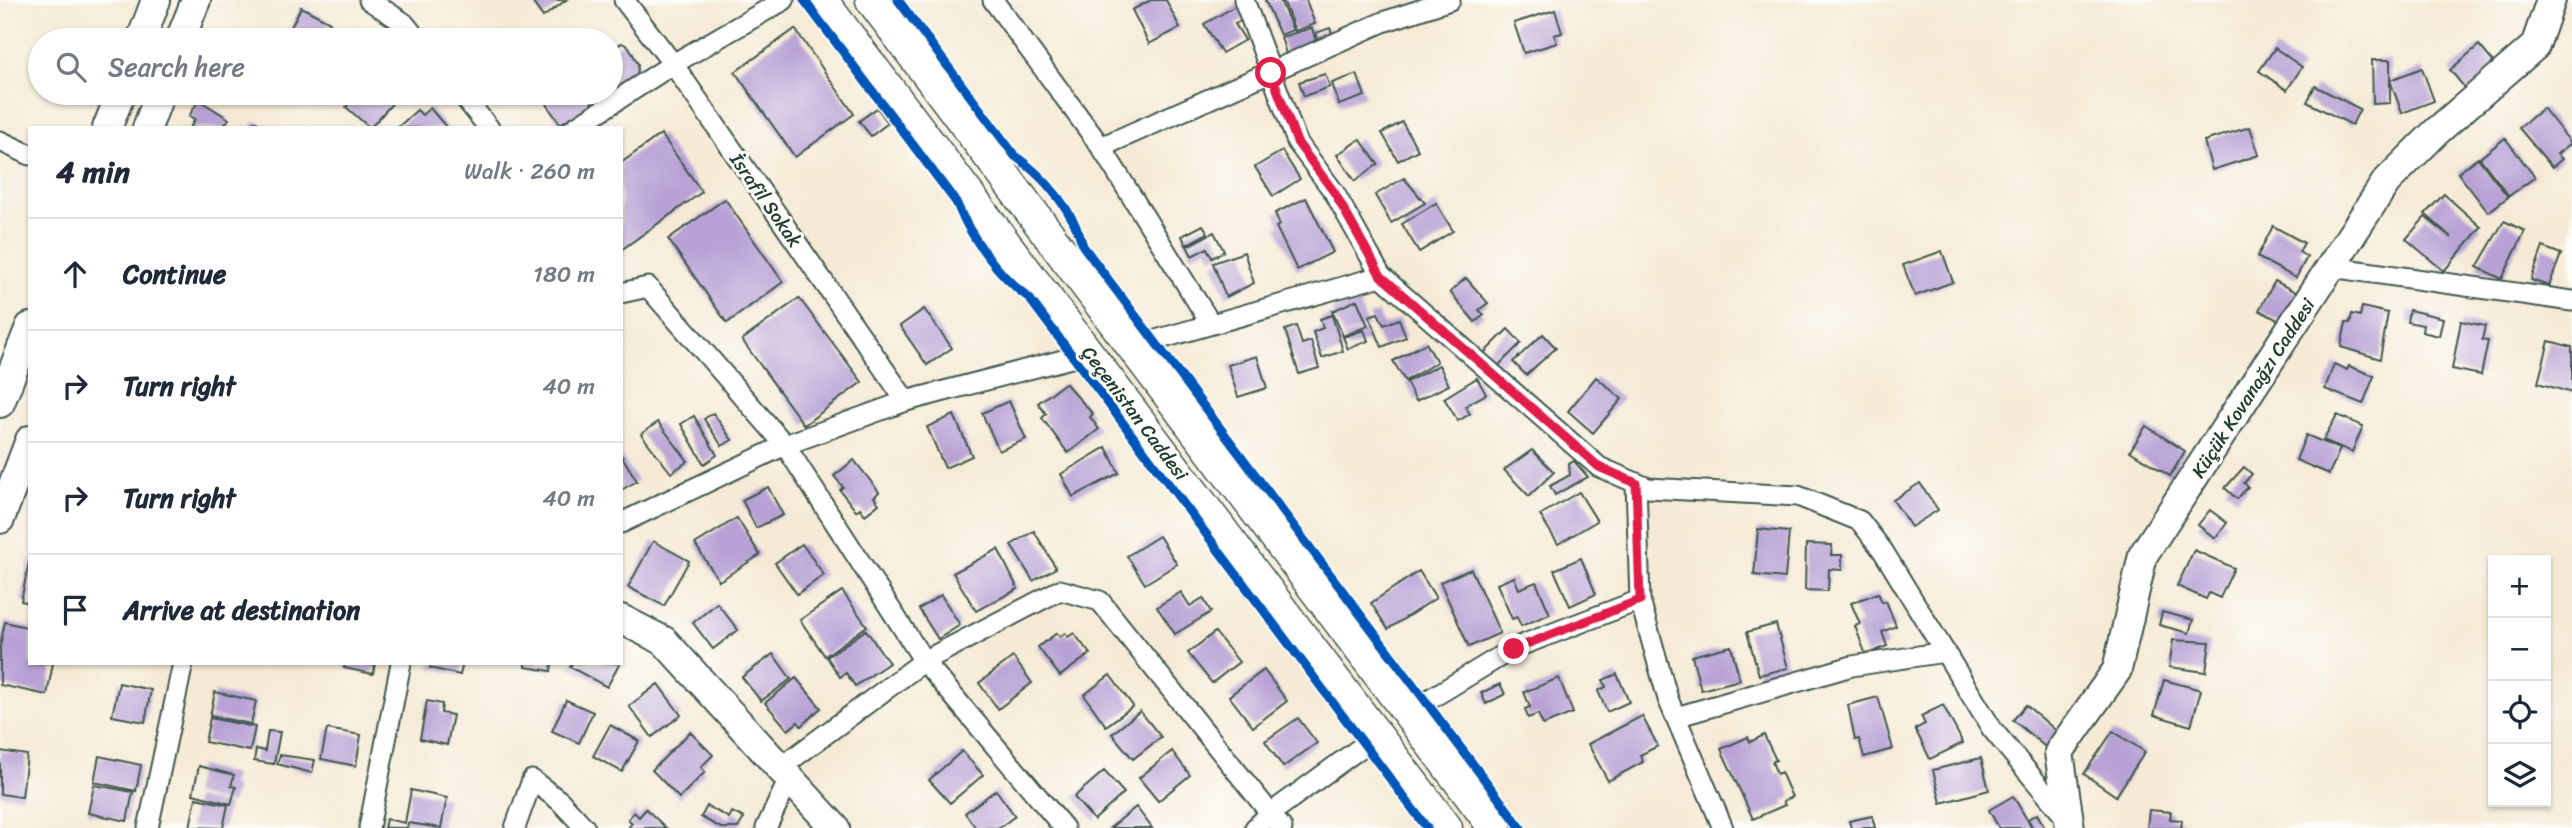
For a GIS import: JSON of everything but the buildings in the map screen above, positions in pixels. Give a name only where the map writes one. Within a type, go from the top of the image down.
[{"type":"main road","name":"Çeçenistan Caddesi","points":[[821,0],[1446,828]]},
{"type":"main road","name":"Çeçenistan Caddesi","points":[[872,0],[1410,711],[1495,828]]},
{"type":"street","points":[[146,28],[156,0]]},
{"type":"street","points":[[185,28],[196,0]]},
{"type":"street","points":[[369,0],[408,28]]},
{"type":"street","name":"İsrafil Sokak","points":[[624,0],[673,64],[906,401]]},
{"type":"street","points":[[623,96],[784,0]]},
{"type":"street","points":[[993,0],[1101,146],[1211,324]]},
{"type":"street","points":[[1244,0],[1297,142],[1334,192],[1381,276],[1599,467],[1648,488],[1798,496],[1860,521],[1883,551],[1992,729],[2068,823]]},
{"type":"street","points":[[1101,146],[1383,22],[1450,0]]},
{"type":"street","name":"Küçük Kovanağzı Caddesi","points":[[2068,823],[2059,752],[2117,670],[2143,555],[2386,182],[2436,132],[2535,46],[2551,0]]},
{"type":"street","points":[[108,126],[116,105]]},
{"type":"street","points":[[147,126],[155,105]]},
{"type":"street","points":[[471,105],[487,126]]},
{"type":"street","points":[[577,126],[610,105]]},
{"type":"street","points":[[0,141],[28,154]]},
{"type":"street","points":[[2331,267],[2572,301]]},
{"type":"street","points":[[1135,346],[1381,276]]},
{"type":"street","points":[[623,292],[648,286],[785,445],[924,661],[1064,828]]},
{"type":"street","points":[[0,403],[28,332]]},
{"type":"street","points":[[623,522],[785,445],[906,401],[1090,353]]},
{"type":"street","points":[[0,519],[21,488],[28,451]]},
{"type":"street","points":[[1636,483],[1640,600],[1676,717],[1723,828]]},
{"type":"street","points":[[766,828],[785,774],[924,661],[1060,590],[1100,601],[1276,820]]},
{"type":"street","points":[[1410,711],[1514,649],[1640,600]]},
{"type":"street","points":[[623,620],[664,641],[835,828]]},
{"type":"street","points":[[1676,717],[1852,666],[1945,652]]},
{"type":"street","points":[[149,828],[183,665]]},
{"type":"street","points":[[369,828],[401,665]]},
{"type":"street","points":[[1255,828],[1276,820],[1378,735]]},
{"type":"street","points":[[515,828],[532,779],[560,801],[585,828]]},
{"type":"cycle path","points":[[804,0],[956,202],[969,229],[987,255],[1029,298],[1427,828]]},
{"type":"cycle path","points":[[898,0],[1015,156],[1037,174],[1056,195],[1073,220],[1083,246],[1521,828]]},
{"type":"route","points":[[1271,73],[1297,142],[1334,192],[1381,276],[1599,467],[1636,483],[1640,600],[1514,649]]}]
